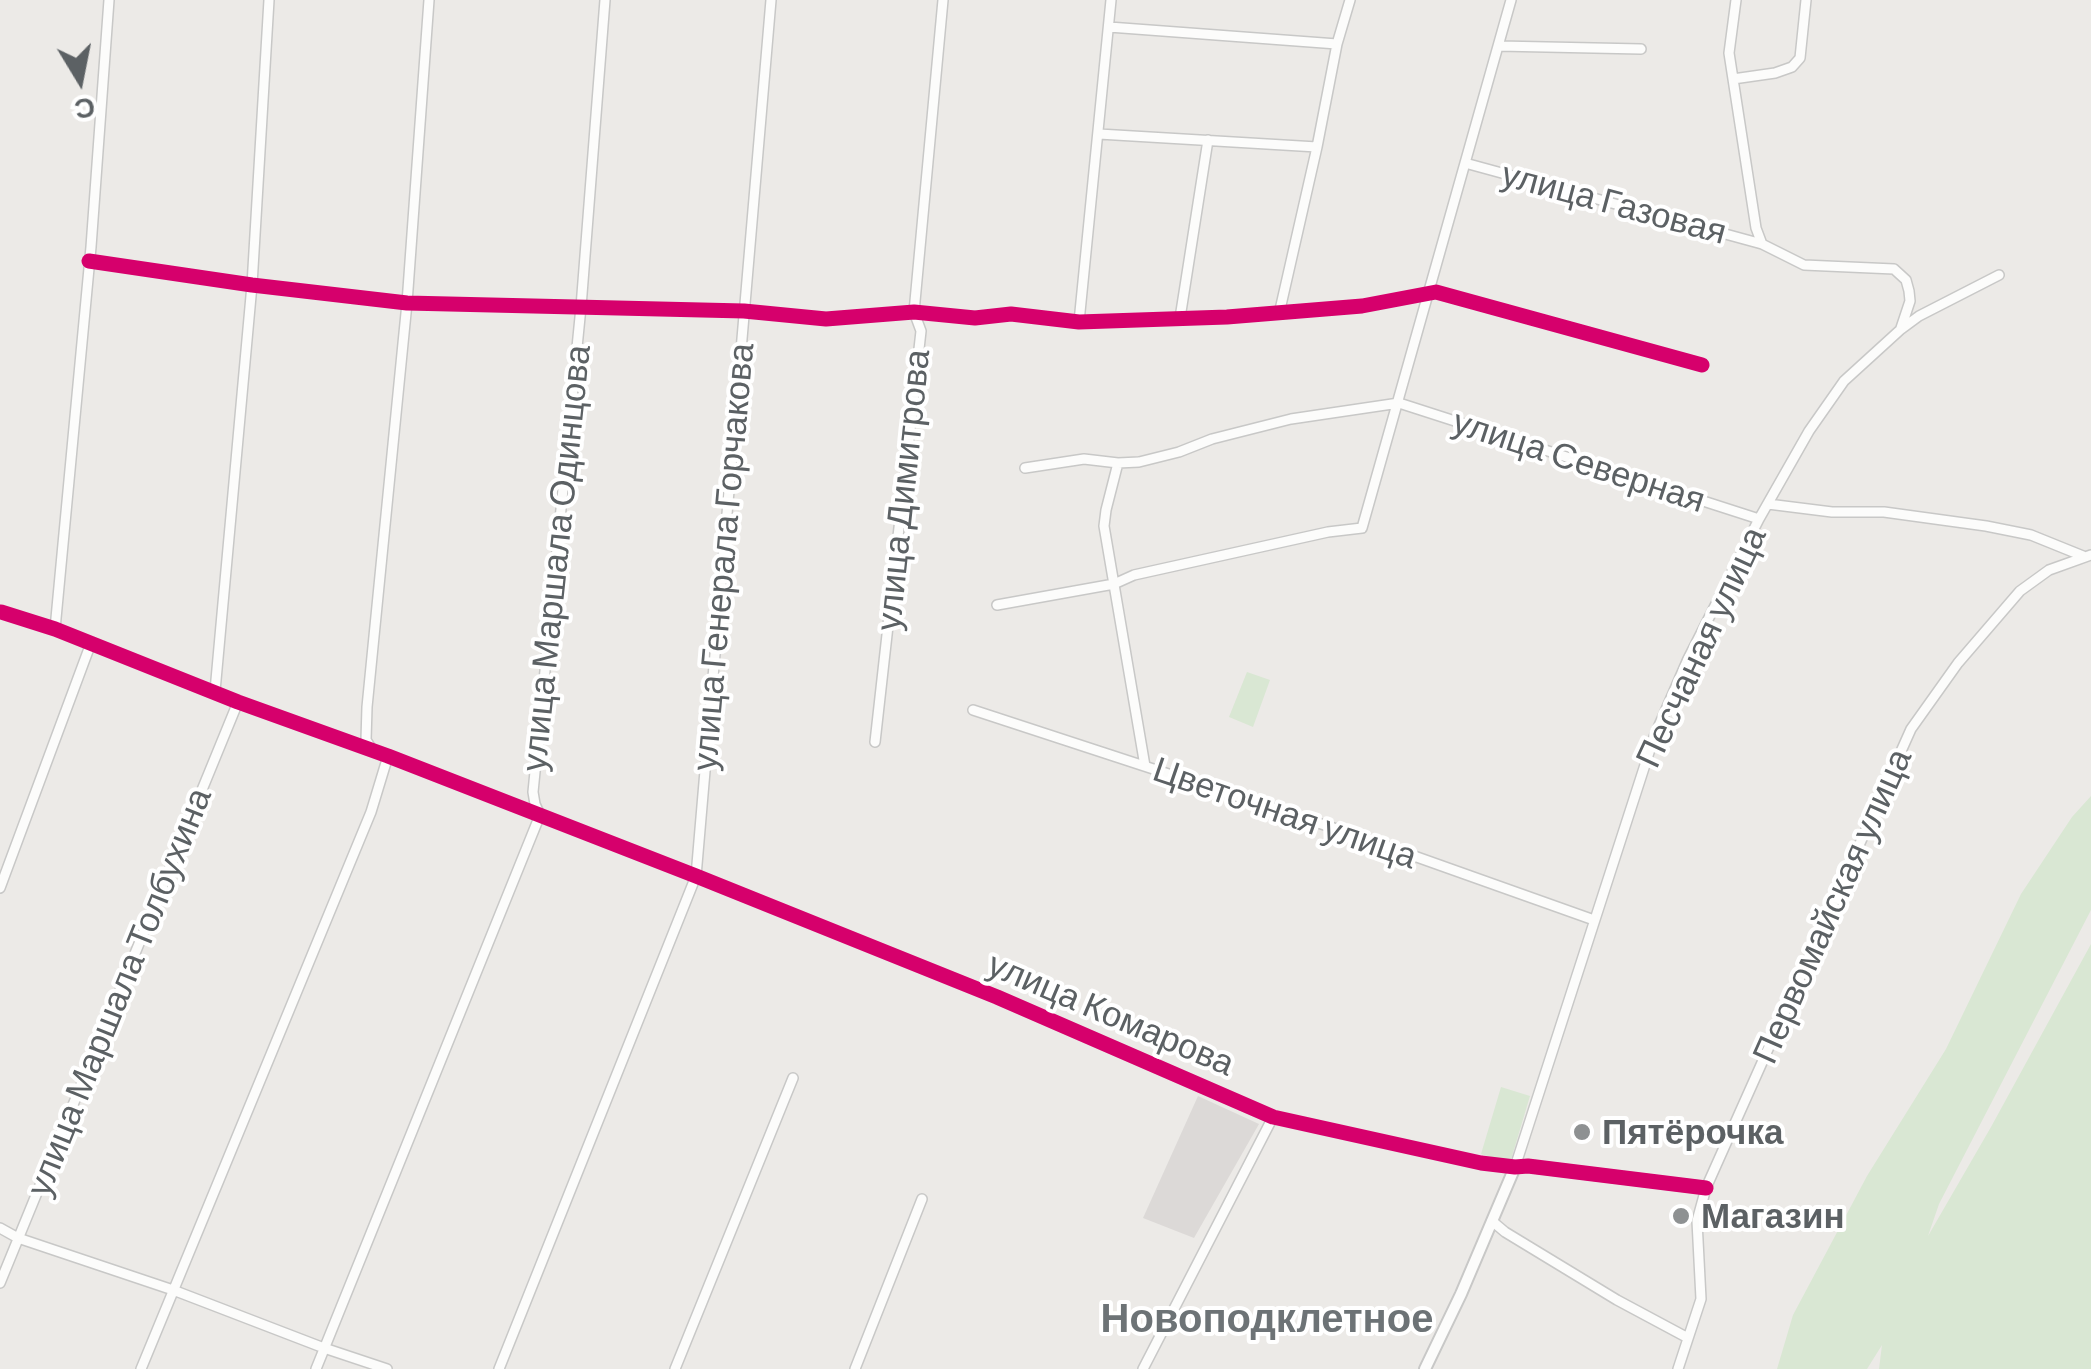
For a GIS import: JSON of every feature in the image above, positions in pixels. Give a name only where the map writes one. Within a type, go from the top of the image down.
[{"type":"street","points":[[55,629],[109,0]]},
{"type":"street","points":[[215,691],[252,285],[269,0]]},
{"type":"street","points":[[371,750],[366,740],[367,707],[406,304],[430,0]]},
{"type":"street","name":"улица Маршала Одинцова","points":[[540,815],[533,792],[581,306],[605,0]]},
{"type":"street","name":"улица Генерала Горчакова","points":[[696,876],[771,0]]},
{"type":"street","name":"улица Димитрова","points":[[875,742],[921,331],[914,312],[943,0]]},
{"type":"street","points":[[1079,322],[1111,0]]},
{"type":"street","points":[[1279,314],[1350,0]]},
{"type":"street","points":[[997,605],[1114,584],[1134,575],[1362,528],[1511,0]]},
{"type":"street","points":[[1736,0],[1729,52],[1756,228],[1762,244]]},
{"type":"street","points":[[1732,79],[1792,67],[1800,58],[1806,0]]},
{"type":"street","points":[[1108,27],[1337,44]]},
{"type":"street","points":[[1499,46],[1641,49]]},
{"type":"street","points":[[1099,134],[1317,148]]},
{"type":"street","points":[[1180,318],[1208,140]]},
{"type":"street","name":"улица Газовая","points":[[1464,163],[1762,244],[1804,265],[1894,269],[1906,280],[1910,291],[1907,315],[1900,330]]},
{"type":"street","points":[[89,262],[406,304],[744,311],[826,319],[914,312],[975,318],[1010,314],[1079,322],[1279,314],[1362,306],[1436,292],[1702,365]]},
{"type":"street","name":"Песчаная улица","points":[[1515,1167],[1654,737],[1759,518],[1809,430],[1844,381],[1919,316],[1999,275]]},
{"type":"street","points":[[1024,468],[1084,459],[1138,462],[1291,419],[1399,404]]},
{"type":"street","name":"улица Северная","points":[[1399,404],[1759,518]]},
{"type":"street","points":[[1118,463],[1104,518],[1145,766]]},
{"type":"street","name":"Первомайская улица","points":[[1768,504],[1832,512],[1884,512],[1986,526],[2032,534],[2087,556]]},
{"type":"street","name":"Первомайская улица","points":[[1678,1369],[1701,1298],[1697,1221],[1706,1188],[1911,729],[1958,663],[2020,591],[2049,570],[2087,556]]},
{"type":"street","name":"улица Комарова","points":[[1,612],[55,629],[696,876],[997,997],[1274,1117],[1515,1167]]},
{"type":"street","points":[[0,888],[91,644]]},
{"type":"street","name":"улица Маршала Толбухина","points":[[0,1283],[238,702]]},
{"type":"street","name":"Цветочная улица","points":[[973,710],[1355,835],[1594,920]]},
{"type":"street","points":[[141,1369],[371,812],[388,756]]},
{"type":"street","points":[[316,1369],[540,815]]},
{"type":"street","points":[[499,1369],[696,876]]},
{"type":"street","points":[[675,1369],[793,1078]]},
{"type":"street","points":[[1142,1369],[1274,1117]]},
{"type":"street","points":[[1425,1369],[1515,1167],[1706,1188]]},
{"type":"street","points":[[855,1369],[922,1199]]},
{"type":"street","points":[[1492,1222],[1617,1300],[1688,1338]]},
{"type":"street","points":[[0,1228],[18,1238],[388,1369]]},
{"type":"shaded area","points":[[1198,1096],[1259,1124],[1194,1238],[1143,1218]]},
{"type":"green space","points":[[1247,672],[1270,680],[1253,727],[1229,717]]},
{"type":"green space","points":[[2091,796],[2091,910],[1939,1204],[1928,1236],[2091,944],[2091,1369],[1879,1369],[1882,1345],[1867,1369],[1777,1369],[1793,1315],[1867,1176],[1946,1049],[2021,894],[2072,817]]},
{"type":"green space","points":[[1501,1087],[1530,1096],[1510,1163],[1481,1154]]},
{"type":"cycle path","points":[[89,261],[407,303],[744,311],[826,319],[914,312],[975,318],[1011,314],[1079,322],[1227,317],[1362,306],[1436,292],[1702,365]]},
{"type":"cycle path","points":[[1,612],[55,629],[696,876],[997,997],[1273,1117],[1481,1163],[1706,1188]]},
{"type":"place","name":"Пятёрочка","points":[[1582,1132]]},
{"type":"place","name":"Магазин","points":[[1681,1216]]},
{"type":"district","name":"Новоподклетное","points":[[1267,1319]]}]
